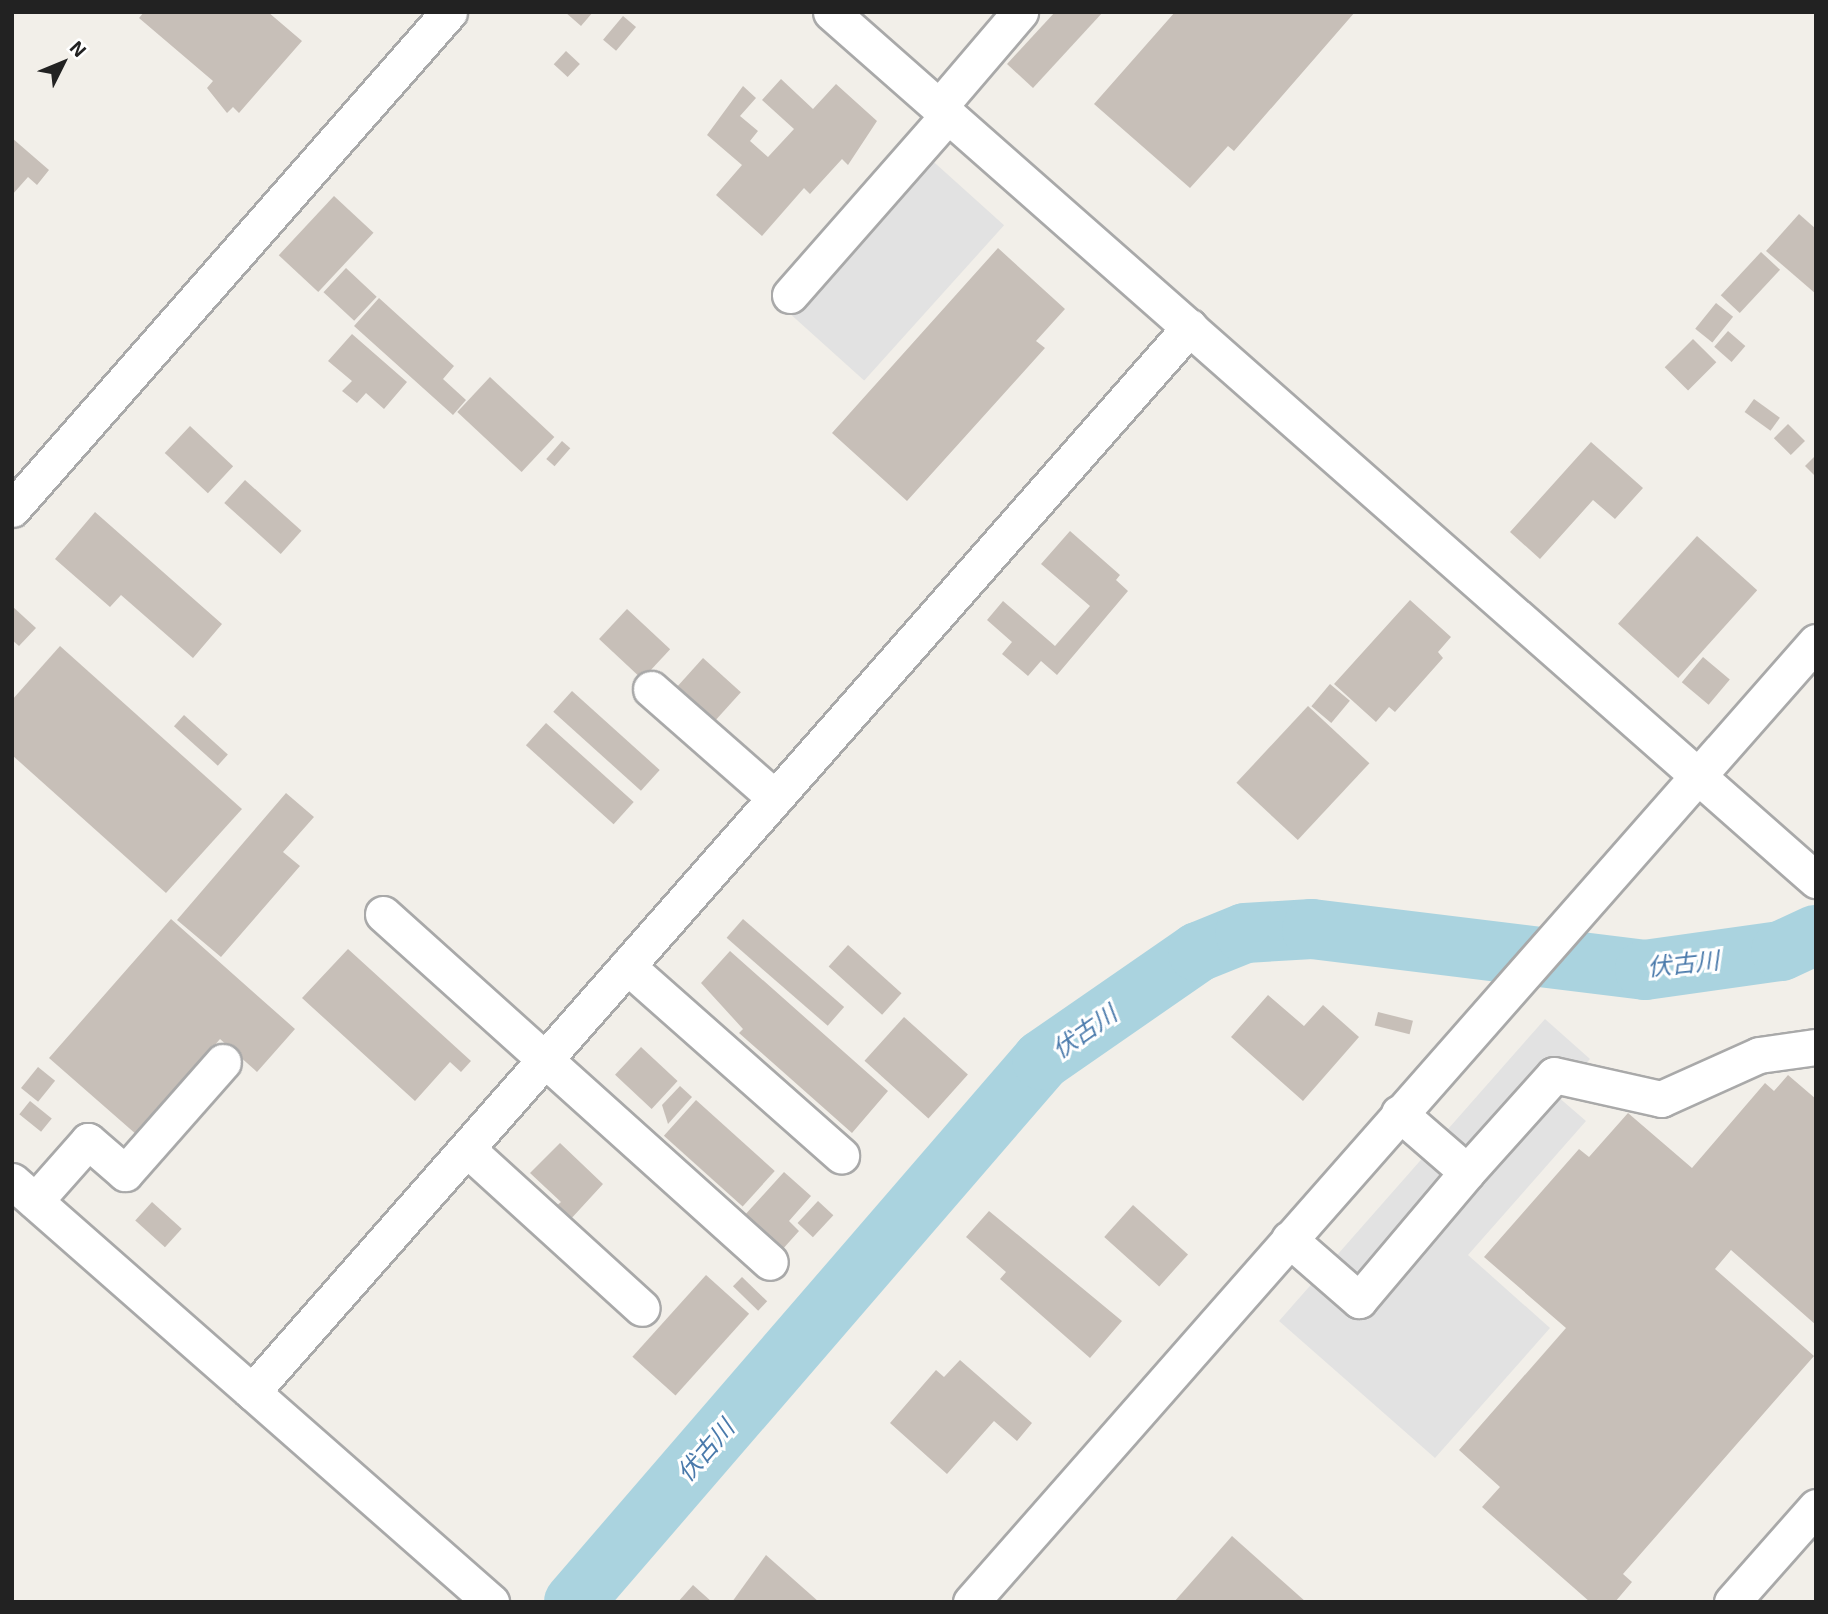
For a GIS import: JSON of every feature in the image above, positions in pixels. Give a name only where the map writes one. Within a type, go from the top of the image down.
[{"type":"street","points":[[12,509],[449,12]]},
{"type":"street","points":[[831,12],[1190,327],[1695,778],[1816,880]]},
{"type":"street","points":[[790,295],[943,111],[1020,12]]},
{"type":"street","points":[[252,1392],[1190,327]]},
{"type":"street","points":[[971,1602],[1816,642]]},
{"type":"street","points":[[651,689],[775,798]]},
{"type":"street","points":[[383,914],[546,1058],[769,1262]]},
{"type":"street","points":[[627,966],[841,1155]]},
{"type":"street","points":[[1289,1239],[1359,1300],[1467,1172],[1555,1075],[1661,1099],[1759,1055],[1816,1047]]},
{"type":"street","points":[[223,1062],[125,1173],[88,1141],[24,1191],[491,1602]]},
{"type":"street","points":[[1399,1113],[1467,1172]]},
{"type":"street","points":[[467,1149],[642,1308]]},
{"type":"street","points":[[1732,1602],[1816,1507]]},
{"type":"shaded area","points":[[926,155],[1004,225],[864,381],[786,310]]},
{"type":"shaded area","points":[[1545,1019],[1590,1059],[1557,1096],[1586,1121],[1468,1255],[1550,1328],[1435,1458],[1279,1321]]},
{"type":"building","points":[[144,12],[268,12],[302,41],[239,113],[233,107],[227,113],[207,88],[213,81],[139,18]]},
{"type":"building","points":[[565,12],[593,12],[581,26]]},
{"type":"building","points":[[1055,12],[1103,12],[1033,88],[1007,64]]},
{"type":"building","points":[[1175,12],[1355,12],[1234,151],[1228,146],[1190,188],[1094,104]]},
{"type":"building","points":[[623,16],[636,27],[616,51],[603,40]]},
{"type":"building","points":[[566,51],[580,64],[568,77],[554,64]]},
{"type":"building","points":[[781,79],[813,109],[836,84],[877,121],[848,165],[842,159],[810,194],[804,188],[762,236],[716,195],[742,165],[707,135],[743,86],[756,98],[740,116],[758,131],[750,141],[768,157],[794,129],[762,100]]},
{"type":"building","points":[[12,138],[49,170],[37,185],[28,177],[12,195]]},
{"type":"building","points":[[334,196],[373,233],[318,292],[279,255]]},
{"type":"building","points":[[1799,214],[1816,229],[1816,294],[1766,251]]},
{"type":"building","points":[[998,248],[1065,309],[1036,341],[1045,348],[907,501],[832,433]]},
{"type":"building","points":[[1761,252],[1780,270],[1740,313],[1721,295]]},
{"type":"building","points":[[346,268],[377,297],[354,321],[323,292]]},
{"type":"building","points":[[379,298],[454,366],[443,379],[466,400],[453,415],[354,326]]},
{"type":"building","points":[[1716,303],[1733,317],[1712,342],[1695,329]]},
{"type":"building","points":[[1728,331],[1745,346],[1732,362],[1714,347]]},
{"type":"building","points":[[352,334],[407,382],[384,409],[366,393],[357,403],[342,391],[352,381],[328,361]]},
{"type":"building","points":[[1693,339],[1716,362],[1688,391],[1665,367]]},
{"type":"building","points":[[490,377],[554,437],[522,472],[457,412]]},
{"type":"building","points":[[1754,399],[1780,418],[1770,431],[1745,412]]},
{"type":"building","points":[[1788,424],[1805,441],[1791,455],[1774,438]]},
{"type":"building","points":[[190,426],[233,466],[208,493],[165,453]]},
{"type":"building","points":[[562,441],[570,448],[555,466],[546,459]]},
{"type":"building","points":[[1591,442],[1643,488],[1615,519],[1593,500],[1540,559],[1510,532]]},
{"type":"building","points":[[1816,455],[1816,477],[1805,466]]},
{"type":"building","points":[[245,480],[301,531],[281,554],[224,503]]},
{"type":"building","points":[[95,512],[222,624],[193,658],[121,595],[110,607],[55,559]]},
{"type":"building","points":[[1070,531],[1120,575],[1116,580],[1128,591],[1057,675],[1041,661],[1028,676],[1002,654],[1012,642],[987,620],[1003,601],[1055,646],[1090,606],[1041,564]]},
{"type":"building","points":[[1697,536],[1757,590],[1678,678],[1618,624]]},
{"type":"building","points":[[1410,600],[1451,637],[1438,652],[1443,658],[1395,712],[1389,707],[1376,722],[1334,684]]},
{"type":"building","points":[[12,606],[36,628],[19,646],[12,640]]},
{"type":"building","points":[[627,609],[670,649],[642,679],[599,639]]},
{"type":"building","points":[[60,646],[242,809],[166,893],[12,755],[12,700]]},
{"type":"building","points":[[1703,657],[1730,679],[1709,705],[1682,682]]},
{"type":"building","points":[[703,658],[741,692],[712,724],[674,690]]},
{"type":"building","points":[[1330,684],[1350,701],[1331,723],[1311,706]]},
{"type":"building","points":[[572,691],[660,770],[641,791],[553,712]]},
{"type":"building","points":[[1308,706],[1369,763],[1298,840],[1236,783]]},
{"type":"building","points":[[184,715],[228,754],[218,766],[174,726]]},
{"type":"building","points":[[546,723],[634,802],[614,824],[526,745]]},
{"type":"building","points":[[286,793],[314,817],[283,852],[300,866],[221,957],[177,920]]},
{"type":"building","points":[[171,919],[295,1029],[257,1072],[220,1039],[137,1135],[49,1058]]},
{"type":"building","points":[[743,919],[844,1007],[828,1026],[727,938]]},
{"type":"building","points":[[848,945],[902,993],[882,1015],[829,967]]},
{"type":"building","points":[[348,949],[471,1061],[461,1072],[450,1062],[415,1101],[302,998]]},
{"type":"building","points":[[730,951],[888,1091],[852,1133],[739,1033],[743,1029],[701,983]]},
{"type":"building","points":[[1268,995],[1304,1026],[1323,1005],[1359,1037],[1303,1101],[1231,1037]]},
{"type":"building","points":[[1378,1012],[1413,1021],[1410,1034],[1375,1026]]},
{"type":"building","points":[[904,1017],[968,1075],[928,1118],[865,1061]]},
{"type":"building","points":[[641,1047],[678,1081],[652,1109],[615,1075]]},
{"type":"building","points":[[38,1067],[55,1081],[38,1102],[21,1088]]},
{"type":"building","points":[[1788,1075],[1816,1099],[1816,1325],[1731,1250],[1715,1269],[1814,1356],[1623,1574],[1632,1582],[1615,1602],[1590,1602],[1482,1507],[1500,1487],[1459,1450],[1566,1328],[1484,1257],[1579,1149],[1589,1157],[1628,1113],[1692,1168],[1765,1083],[1774,1091]]},
{"type":"building","points":[[680,1086],[692,1097],[668,1124],[662,1105]]},
{"type":"building","points":[[696,1100],[775,1171],[743,1207],[664,1136]]},
{"type":"building","points":[[30,1101],[52,1119],[41,1132],[19,1114]]},
{"type":"building","points":[[560,1143],[603,1184],[569,1221],[555,1207],[561,1202],[530,1173]]},
{"type":"building","points":[[784,1172],[811,1196],[789,1221],[799,1231],[781,1251],[743,1217]]},
{"type":"building","points":[[818,1201],[833,1215],[813,1237],[798,1223]]},
{"type":"building","points":[[152,1202],[182,1229],[165,1247],[135,1221]]},
{"type":"building","points":[[1133,1205],[1188,1255],[1159,1286],[1104,1237]]},
{"type":"building","points":[[989,1211],[1122,1321],[1090,1358],[1000,1279],[1006,1272],[966,1237]]},
{"type":"building","points":[[706,1275],[749,1314],[675,1396],[632,1357]]},
{"type":"building","points":[[742,1277],[767,1301],[758,1311],[733,1286]]},
{"type":"building","points":[[960,1360],[1032,1423],[1017,1441],[994,1421],[947,1474],[890,1423],[936,1370],[944,1377]]},
{"type":"building","points":[[1232,1536],[1306,1602],[1174,1602]]},
{"type":"building","points":[[766,1555],[819,1602],[732,1602]]},
{"type":"building","points":[[693,1585],[712,1602],[678,1602]]},
{"type":"waterway","name":"伏古川","points":[[574,1602],[1042,1060],[1198,952],[1245,933],[1312,929],[1645,970],[1781,951],[1816,935]]}]
